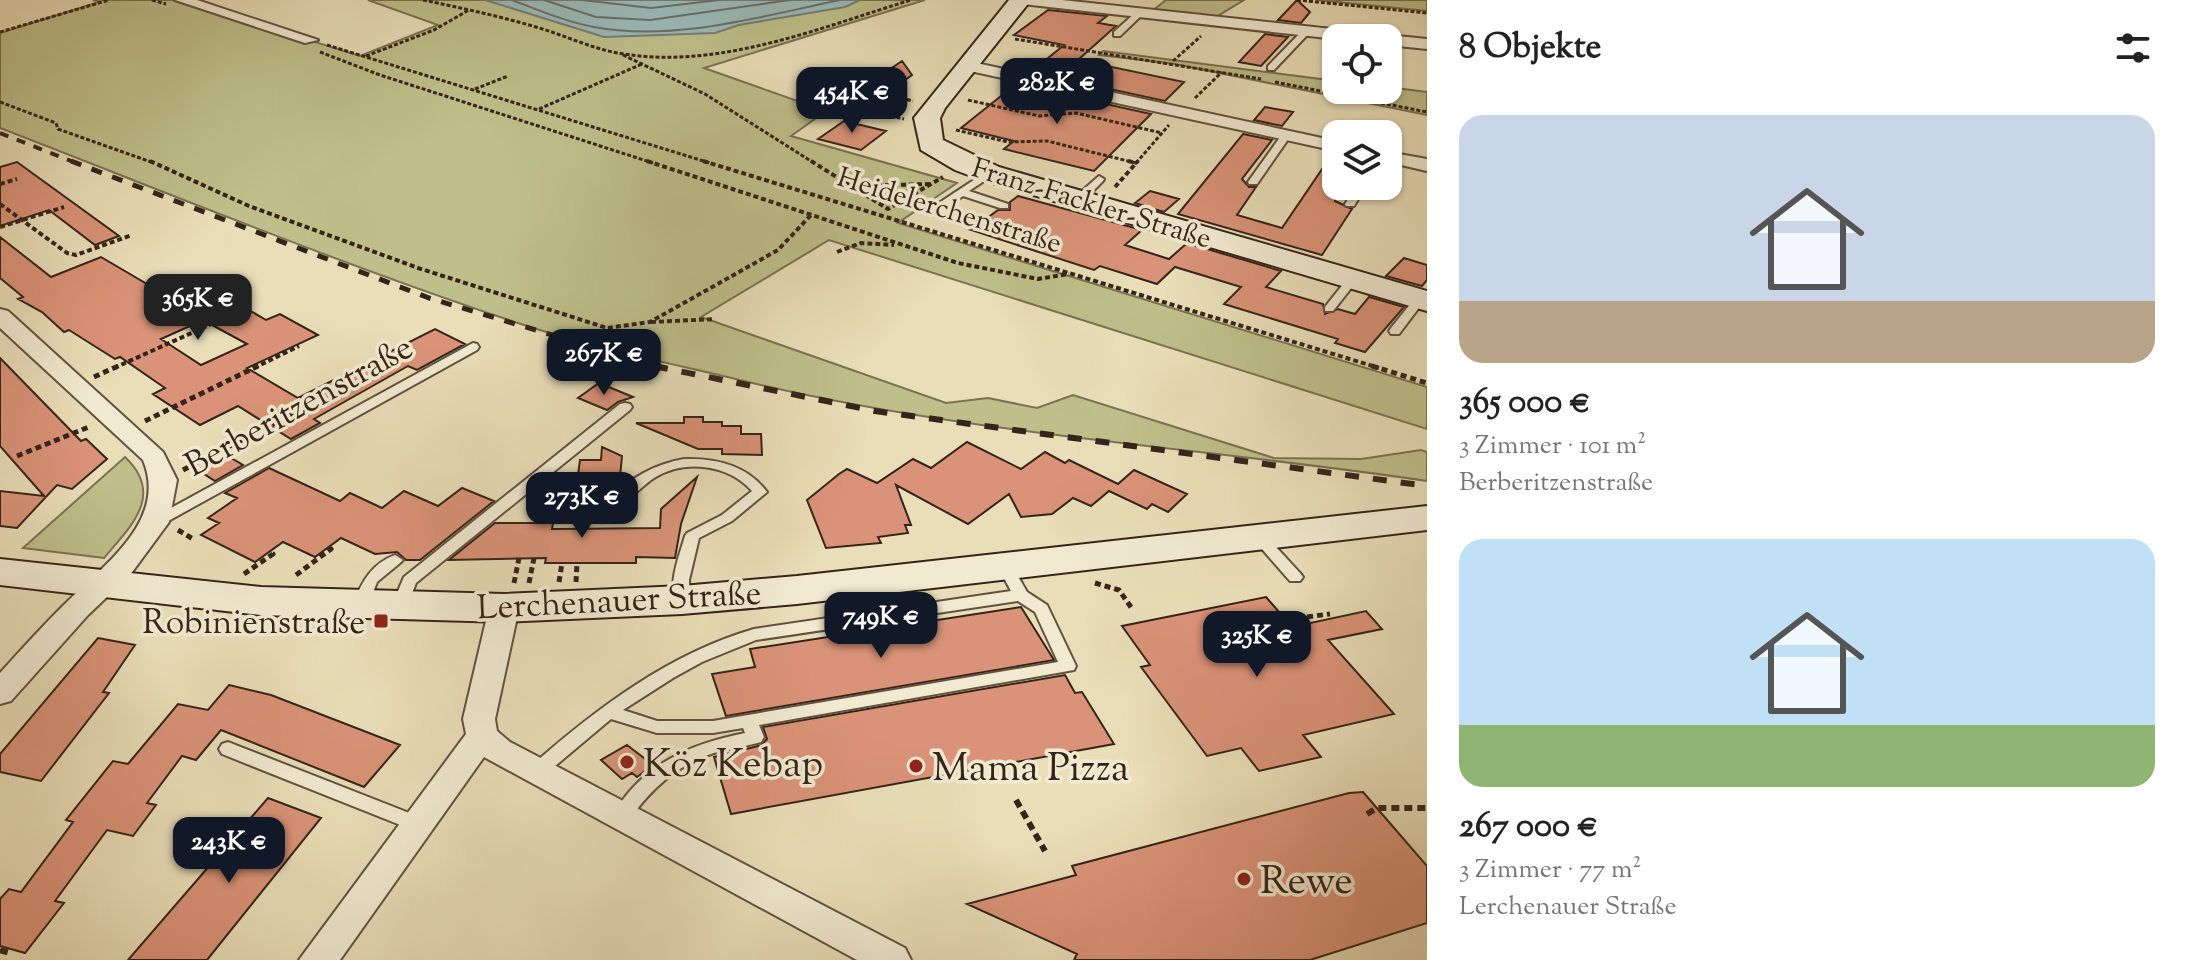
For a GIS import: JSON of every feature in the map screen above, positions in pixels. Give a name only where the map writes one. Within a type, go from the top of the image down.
[{"type":"main road","points":[[933,112],[1021,0]]},
{"type":"main road","name":"Franz-Fackler-Straße","points":[[933,112],[930,144],[970,180],[1092,195],[1352,280],[1424,300]]},
{"type":"main road","name":"Lerchenauer Straße","points":[[0,572],[261,601],[381,604],[509,596],[682,600],[1014,581],[1260,538],[1427,518]]},
{"type":"street","points":[[1021,0],[1322,33]]},
{"type":"street","points":[[178,3],[311,45]]},
{"type":"street","points":[[1402,42],[1427,44]]},
{"type":"street","points":[[967,66],[1322,143]]},
{"type":"street","points":[[1402,160],[1427,165]]},
{"type":"street","name":"Berberitzenstraße","points":[[0,316],[154,457],[164,480],[167,526],[102,585],[0,693]]},
{"type":"street","points":[[509,596],[479,719],[482,736],[498,751],[536,772],[892,960]]},
{"type":"street","points":[[318,960],[415,823],[482,736]]},
{"type":"lane","points":[[1117,34],[1138,15]]},
{"type":"lane","points":[[1271,68],[1307,31]]},
{"type":"lane","points":[[1253,182],[1286,135]]},
{"type":"lane","points":[[983,221],[942,205],[970,180],[1006,204]]},
{"type":"lane","points":[[1350,204],[1352,200]]},
{"type":"lane","points":[[1329,309],[1352,280]]},
{"type":"lane","points":[[1395,331],[1424,300]]},
{"type":"lane","name":"Berberitzenstraße","points":[[167,526],[473,347]]},
{"type":"lane","points":[[395,560],[370,580],[381,604],[625,407]]},
{"type":"lane","points":[[617,499],[657,470],[692,463],[732,471],[753,481],[760,492],[727,518],[692,536],[681,580],[682,600]]},
{"type":"lane","points":[[1260,538],[1295,577]]},
{"type":"lane","points":[[536,772],[562,748],[611,713],[668,673],[727,642],[881,614],[1014,581],[1041,609],[1068,666],[713,727],[657,727],[611,713]]},
{"type":"lane","points":[[621,817],[653,774],[706,747],[755,737],[748,721]]},
{"type":"lane","points":[[228,749],[415,823]]},
{"type":"path","points":[[0,32],[109,0]]},
{"type":"path","points":[[152,0],[178,3]]},
{"type":"path","points":[[423,0],[619,53],[705,94],[888,209]]},
{"type":"path","points":[[619,53],[669,57],[714,53],[818,28],[911,0]]},
{"type":"path","points":[[1297,0],[1427,13]]},
{"type":"path","points":[[365,57],[434,30],[469,10]]},
{"type":"path","points":[[1172,62],[1215,23]]},
{"type":"path","points":[[994,35],[1077,52],[1172,62],[1427,112]]},
{"type":"path","points":[[311,45],[380,75],[882,236],[899,245],[1005,275],[1040,279],[1070,274]]},
{"type":"path","name":"Heidelerchenstraße","points":[[311,45],[365,57],[538,109],[1427,383]]},
{"type":"path","points":[[538,109],[642,64]]},
{"type":"path","points":[[1092,195],[1137,163],[1181,112],[1222,72]]},
{"type":"path","points":[[475,90],[508,76]]},
{"type":"path","points":[[843,83],[933,112],[984,135],[1008,142],[1048,140],[1137,163]]},
{"type":"path","points":[[0,102],[56,123],[58,129],[142,157],[249,206],[418,268],[607,328],[650,322],[715,319]]},
{"type":"path","points":[[844,105],[933,112],[1013,108],[1039,116],[1077,112],[1162,133]]},
{"type":"path","points":[[0,184],[17,179]]},
{"type":"path","points":[[852,186],[970,180]]},
{"type":"path","points":[[879,214],[932,184]]},
{"type":"path","points":[[0,204],[67,253],[76,255],[132,235]]},
{"type":"path","points":[[0,227],[64,207]]},
{"type":"path","points":[[650,322],[778,250],[812,214]]},
{"type":"path","points":[[837,252],[861,243],[899,245]]},
{"type":"path","points":[[75,385],[238,312]]},
{"type":"path","points":[[17,456],[118,424],[299,346]]},
{"type":"path","points":[[164,480],[320,400]]},
{"type":"path","points":[[556,500],[617,499]]},
{"type":"path","points":[[167,526],[193,539]]},
{"type":"path","points":[[291,579],[331,549],[327,548]]},
{"type":"path","points":[[238,578],[273,554],[269,552]]},
{"type":"path","points":[[509,596],[519,558]]},
{"type":"path","points":[[530,576],[534,558]]},
{"type":"path","points":[[560,577],[562,563]]},
{"type":"path","points":[[576,577],[577,563]]},
{"type":"path","points":[[1083,579],[1119,590],[1133,610]]},
{"type":"path","points":[[1292,627],[1298,618],[1330,614]]},
{"type":"path","points":[[1016,800],[1045,851]]},
{"type":"path","points":[[1367,814],[1377,808],[1427,808]]},
{"type":"path","points":[[0,950],[10,953]]},
{"type":"green space","points":[[93,0],[201,0],[190,3],[360,56],[438,25],[368,0],[925,0],[704,68],[826,111],[791,136],[957,183],[898,223],[1427,387],[1427,429],[829,240],[701,317],[946,403],[988,398],[1037,408],[1073,395],[1274,458],[1361,459],[1421,450],[1427,452],[1427,481],[999,427],[828,399],[576,340],[390,278],[0,128],[0,33],[99,2]]},
{"type":"green space","points":[[1166,0],[1244,0],[1216,17],[1152,11]]},
{"type":"green space","points":[[1317,0],[1427,0],[1427,11]]},
{"type":"green space","points":[[1103,51],[1322,79],[1322,94],[1175,64],[1099,55]]},
{"type":"green space","points":[[1402,89],[1427,92],[1427,115],[1373,104],[1402,104]]},
{"type":"green space","points":[[125,457],[137,471],[143,497],[133,522],[104,558],[23,548]]},
{"type":"water","points":[[485,0],[860,0],[845,7],[739,25],[715,33],[604,37]]},
{"type":"building","points":[[1297,0],[1310,12],[1301,23],[1278,20]]},
{"type":"building","points":[[1048,10],[1107,16],[1098,23],[1116,26],[1078,60],[1184,82],[1165,101],[1031,72],[1064,45],[1014,35]]},
{"type":"building","points":[[1265,34],[1288,37],[1261,66],[1239,62]]},
{"type":"building","points":[[902,61],[912,75],[869,106],[843,100],[854,92],[819,84],[843,69],[881,75]]},
{"type":"building","points":[[1016,84],[1151,114],[1094,171],[1004,149],[1014,141],[961,128]]},
{"type":"building","points":[[1265,107],[1293,112],[1282,126],[1254,120]]},
{"type":"building","points":[[844,121],[886,131],[861,150],[818,139]]},
{"type":"building","points":[[1243,134],[1272,140],[1242,179],[1249,187],[1256,187],[1237,215],[1282,228],[1322,169],[1322,200],[1335,200],[1352,209],[1322,255],[1178,214]]},
{"type":"building","points":[[17,162],[119,236],[95,245],[49,210],[0,226],[0,167]]},
{"type":"building","points":[[1150,191],[1179,199],[1164,212],[1135,203]]},
{"type":"building","points":[[1018,196],[1142,230],[1125,245],[1169,259],[1187,243],[1281,271],[1266,287],[1323,304],[1325,314],[1338,309],[1355,314],[1369,297],[1404,307],[1365,352],[1335,343],[1338,339],[1224,304],[1241,287],[1175,267],[1157,284],[1100,266],[1094,270],[971,230],[987,226],[986,219],[998,210],[1010,210],[1010,202]]},
{"type":"building","points":[[0,237],[51,277],[101,257],[147,284],[153,282],[186,299],[211,288],[266,320],[280,314],[318,335],[247,368],[298,398],[435,329],[465,344],[417,370],[408,366],[314,419],[320,423],[291,439],[238,406],[200,425],[153,394],[165,388],[120,357],[115,359],[69,330],[64,332],[42,312],[18,299],[23,297],[0,278]],"holes":[[[203,320],[247,344],[201,365],[161,339]]]},
{"type":"building","points":[[1404,258],[1427,265],[1427,280],[1422,286],[1386,276]]},
{"type":"building","points":[[0,358],[81,441],[86,439],[107,459],[72,489],[57,485],[17,528],[0,526],[0,491],[44,496],[0,446]]},
{"type":"building","points":[[599,383],[633,397],[607,410],[578,398]]},
{"type":"building","points":[[684,417],[703,417],[703,422],[722,422],[722,426],[741,426],[741,434],[761,434],[762,455],[722,454],[722,449],[698,449],[636,423],[684,423]]},
{"type":"building","points":[[967,442],[1021,469],[1045,452],[1118,484],[1134,470],[1187,494],[1168,512],[1152,504],[1147,509],[1109,491],[1091,506],[1073,498],[1052,514],[1021,517],[1009,494],[968,524],[896,485],[911,525],[905,525],[908,533],[878,537],[881,543],[826,548],[807,500],[839,474],[847,469],[877,483],[913,459],[931,468]]},
{"type":"building","points":[[602,447],[622,456],[620,477],[599,477],[597,490],[576,490],[580,460],[601,460]]},
{"type":"building","points":[[226,455],[243,465],[215,481],[198,470]]},
{"type":"building","points":[[269,468],[340,501],[350,493],[382,508],[404,491],[438,506],[462,488],[494,501],[420,560],[406,560],[397,552],[375,554],[341,538],[315,557],[283,542],[255,562],[201,535],[219,523],[208,518],[237,498],[225,493]]},
{"type":"building","points":[[697,477],[681,524],[675,558],[636,557],[636,563],[545,563],[546,558],[449,560],[495,523],[553,523],[552,529],[660,528],[661,509]]},
{"type":"building","points":[[1266,597],[1292,627],[1366,611],[1382,629],[1328,640],[1394,714],[1303,735],[1321,757],[1259,771],[1241,748],[1207,756],[1141,667],[1150,665],[1122,626]]},
{"type":"building","points":[[1021,607],[1054,660],[726,716],[712,674],[755,667],[750,649]]},
{"type":"building","points":[[98,638],[135,645],[103,692],[109,693],[41,781],[0,772],[0,754]]},
{"type":"building","points":[[1065,675],[1075,693],[1082,692],[1114,744],[731,814],[714,757],[762,745],[767,739],[763,727]]},
{"type":"building","points":[[229,685],[271,695],[400,745],[364,787],[221,730],[196,760],[182,756],[147,803],[156,805],[133,836],[107,830],[55,901],[64,903],[25,953],[0,946],[0,899],[9,889],[21,892],[73,822],[66,820],[113,761],[128,764],[178,704],[208,710]]},
{"type":"building","points":[[627,745],[653,765],[637,777],[632,773],[622,779],[601,760]]},
{"type":"building","name":"Rewe","points":[[1363,792],[1427,866],[1427,923],[1310,960],[1074,960],[1077,954],[967,904],[1076,875],[1072,866],[1349,793]]},
{"type":"building","points":[[268,798],[321,818],[207,960],[128,960]]},
{"type":"railway","points":[[0,133],[76,163]]},
{"type":"railway","points":[[71,161],[429,298],[658,367]]},
{"type":"railway","points":[[654,366],[658,367]]},
{"type":"railway","points":[[658,367],[875,411],[1427,486]]},
{"type":"railway","points":[[658,367],[662,368]]},
{"type":"place","name":"Robinienstraße","points":[[381,621]]},
{"type":"place","name":"Köz Kebap","points":[[627,762]]},
{"type":"place","name":"Mama Pizza","points":[[916,766]]},
{"type":"place","name":"Rewe","points":[[1244,879]]}]
